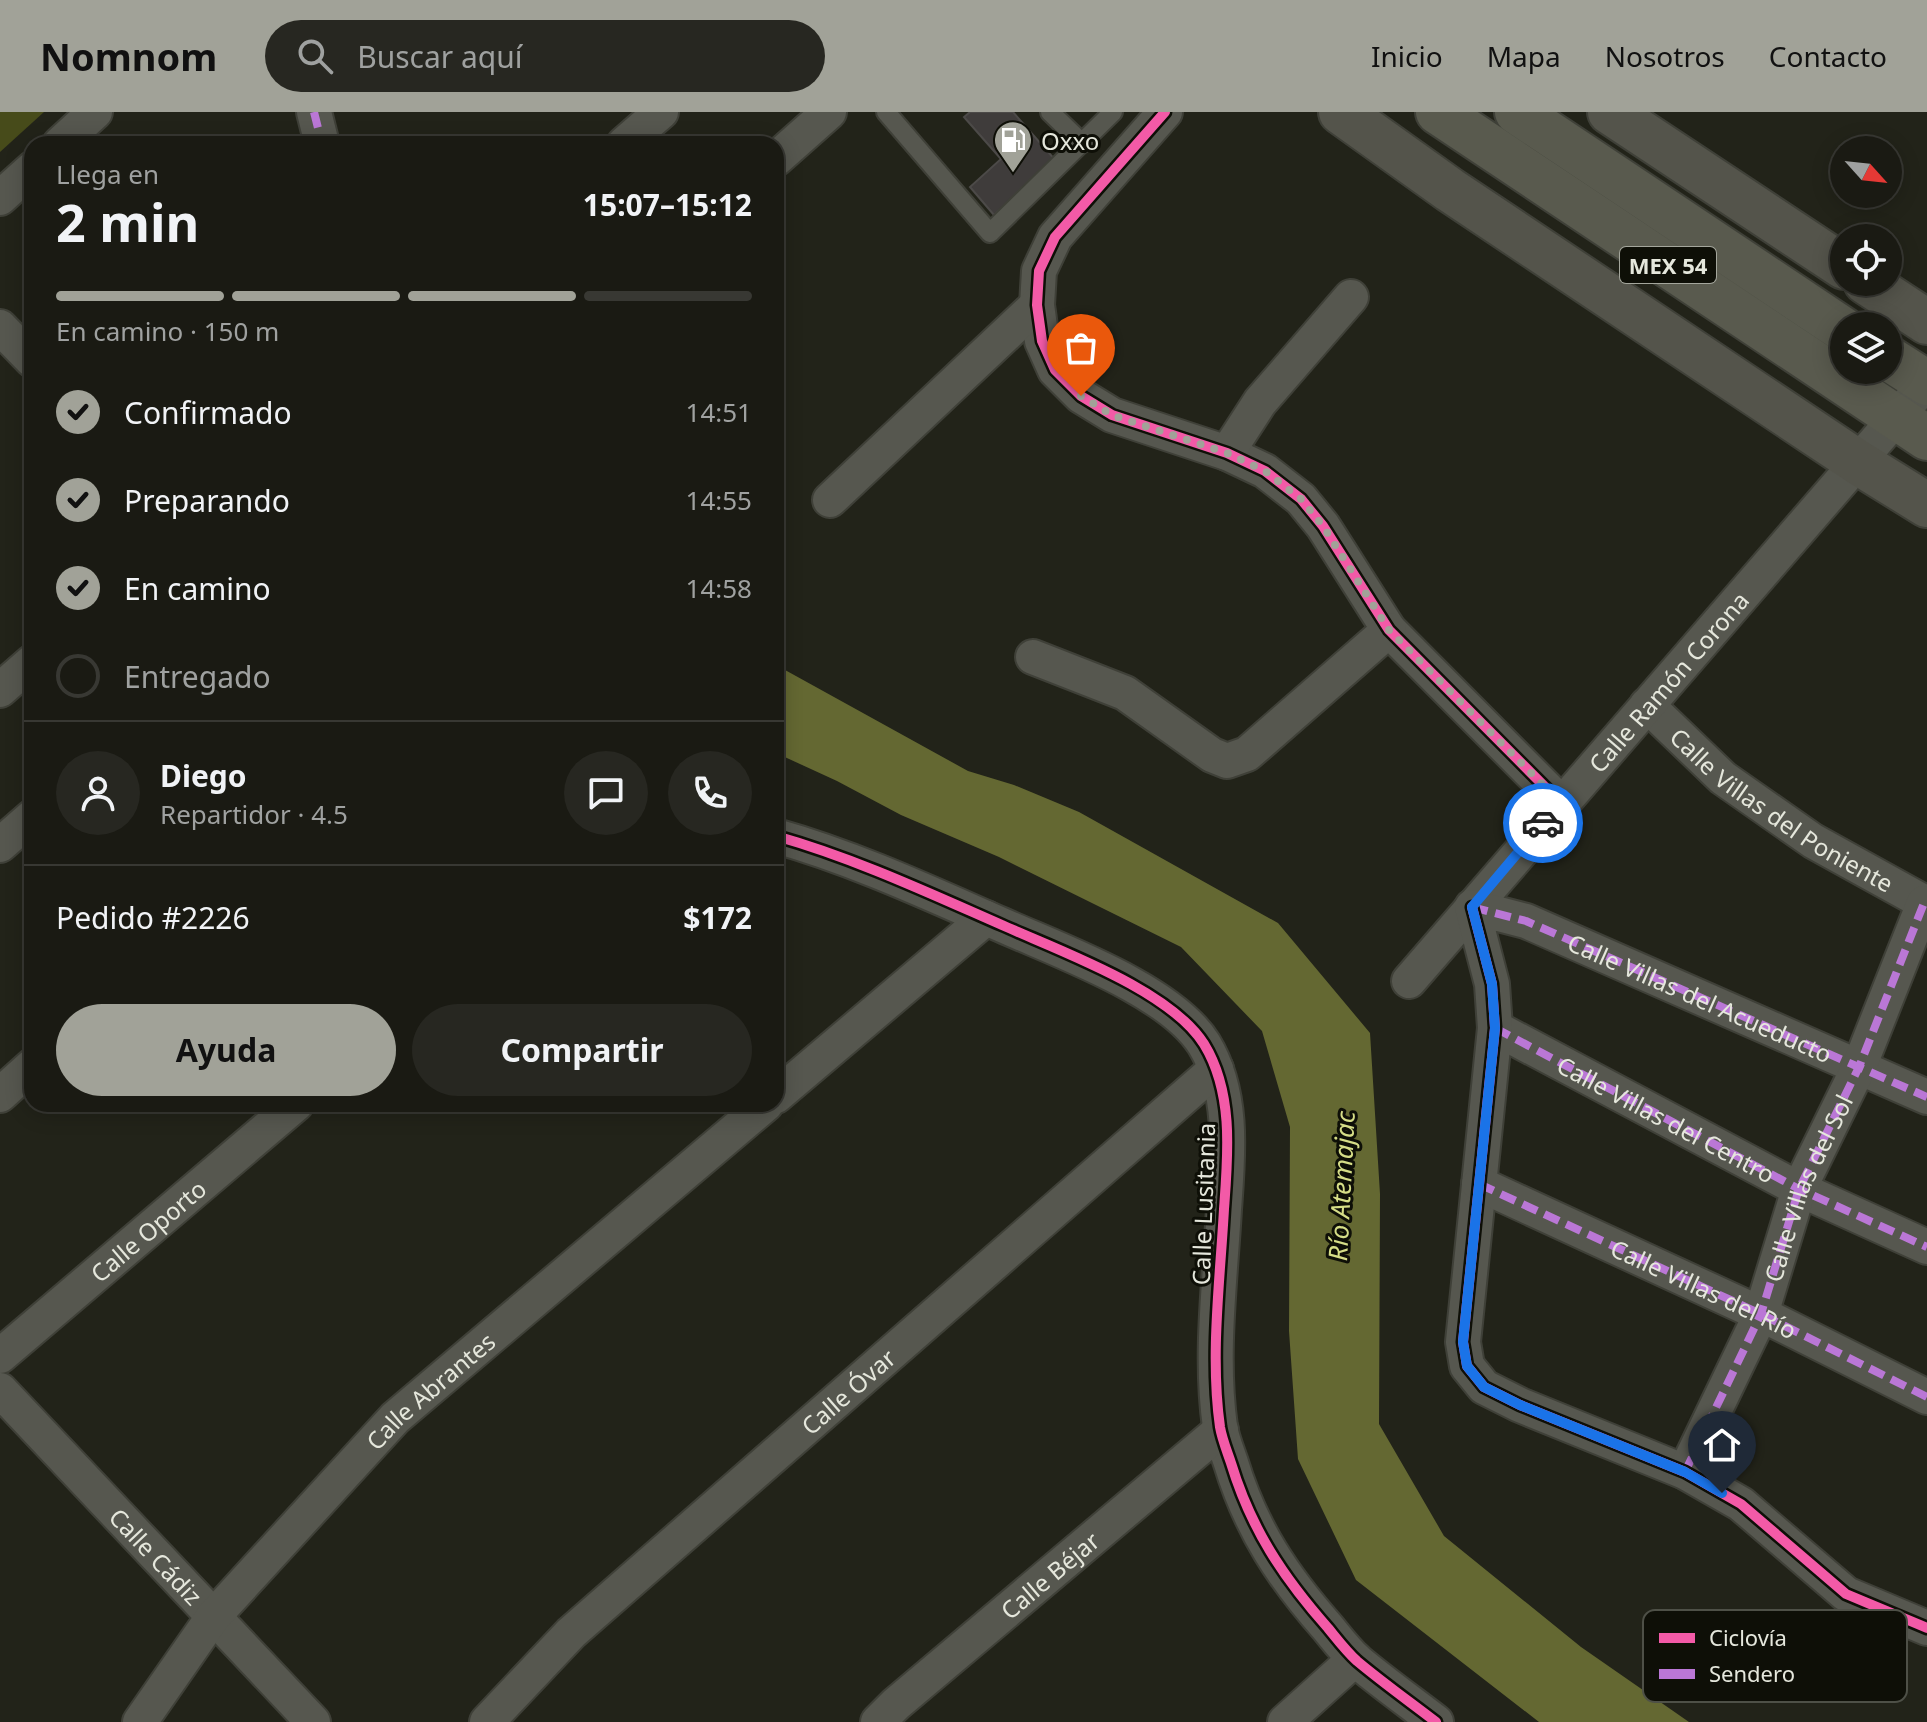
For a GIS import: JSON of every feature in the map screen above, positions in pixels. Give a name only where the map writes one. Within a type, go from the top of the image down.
[{"type":"main road","name":"MEX 54","points":[[1438,112],[1912,428]]},
{"type":"main road","name":"MEX 54","points":[[1517,112],[1830,321]]},
{"type":"main road","points":[[1902,367],[1927,383]]},
{"type":"street","points":[[69,136],[95,112]]},
{"type":"street","points":[[314,112],[320,136]]},
{"type":"street","points":[[633,136],[661,112]]},
{"type":"street","points":[[784,152],[829,112]]},
{"type":"street","points":[[1165,112],[1055,237],[1039,271],[1037,305],[1042,341],[1055,370],[1081,396],[1112,415],[1227,453],[1265,471],[1301,499],[1323,526],[1389,630],[1561,803]]},
{"type":"street","points":[[1341,112],[1463,199],[1927,505]]},
{"type":"street","points":[[1610,112],[1830,258]]},
{"type":"street","points":[[0,198],[24,176]]},
{"type":"street","points":[[1887,296],[1927,322]]},
{"type":"street","points":[[1227,453],[1260,402],[1351,297]]},
{"type":"street","points":[[830,500],[1037,305]]},
{"type":"street","points":[[0,327],[24,352]]},
{"type":"street","name":"Calle Ramón Corona","points":[[1409,981],[1859,463],[1912,428],[1927,383]]},
{"type":"street","points":[[1033,657],[1125,693],[1212,755],[1227,761],[1247,754],[1389,630]]},
{"type":"street","points":[[0,690],[24,669]]},
{"type":"street","name":"Calle Villas del Poniente","points":[[1647,705],[1723,778],[1813,841],[1925,904]]},
{"type":"street","points":[[0,845],[24,824]]},
{"type":"street","name":"Calle Lusitania","points":[[784,838],[900,881],[1088,963],[1181,1017],[1204,1044],[1216,1069],[1226,1108],[1228,1156],[1216,1365],[1221,1430],[1238,1485],[1261,1538],[1292,1587],[1355,1659],[1436,1722]]},
{"type":"street","name":"Calle Villas del Sol","points":[[1685,1472],[1761,1314],[1799,1189],[1859,1067],[1925,904]]},
{"type":"street","points":[[1472,907],[1492,984],[1495,1028],[1463,1342],[1467,1366],[1484,1387],[1520,1405],[1685,1472],[1741,1504],[1846,1594],[1884,1610]]},
{"type":"street","name":"Calle Villas del Acueducto","points":[[1472,907],[1526,921],[1927,1097]]},
{"type":"street","points":[[784,1089],[986,918]]},
{"type":"street","name":"Calle Villas del Centro","points":[[1495,1028],[1799,1189],[1927,1247]]},
{"type":"street","name":"Calle Óvar","points":[[487,1722],[571,1633],[1216,1069]]},
{"type":"street","points":[[0,1095],[24,1073]]},
{"type":"street","name":"Calle Oporto","points":[[0,1356],[287,1112]]},
{"type":"street","name":"Calle Abrantes","points":[[140,1722],[213,1617],[395,1418],[757,1112]]},
{"type":"street","name":"Calle Villas del Río","points":[[1479,1184],[1761,1314],[1927,1397]]},
{"type":"street","name":"Calle Cádiz","points":[[0,1390],[313,1722]]},
{"type":"street","name":"Calle Béjar","points":[[878,1722],[1221,1430]]},
{"type":"street","points":[[1907,1620],[1927,1628]]},
{"type":"street","points":[[1285,1722],[1355,1659]]},
{"type":"lane","points":[[886,112],[990,233],[1113,112]]},
{"type":"lane","points":[[1050,112],[1082,143]]},
{"type":"shaded area","points":[[0,112],[44,112],[0,152]]},
{"type":"water","name":"Río Atemajac","points":[[784,669],[968,771],[1014,785],[1079,812],[1278,923],[1370,1033],[1380,1194],[1379,1424],[1444,1536],[1581,1647],[1643,1690],[1643,1702],[1660,1702],[1689,1722],[1539,1722],[1356,1580],[1298,1459],[1289,1331],[1290,1127],[1262,1031],[1181,947],[999,857],[901,815],[784,757]]},
{"type":"building","name":"Oxxo","points":[[970,112],[1013,112],[1056,161],[994,215],[970,187],[1001,159],[964,117]]},
{"type":"marked path","points":[[314,112],[320,136]]},
{"type":"marked path","points":[[1685,1472],[1761,1314],[1799,1189],[1859,1067],[1924,903]]},
{"type":"marked path","points":[[1472,907],[1526,921],[1927,1097]]},
{"type":"marked path","points":[[1495,1028],[1799,1189],[1927,1247]]},
{"type":"marked path","points":[[1479,1184],[1761,1314],[1927,1397]]},
{"type":"cycle path","points":[[1165,112],[1055,237],[1039,271],[1037,305],[1042,341],[1055,370],[1081,396],[1112,415],[1227,453],[1265,471],[1301,499],[1323,526],[1389,630],[1561,803]]},
{"type":"cycle path","points":[[784,839],[891,877],[1112,974],[1166,1006],[1188,1024],[1204,1044],[1220,1083],[1227,1125],[1216,1373],[1221,1432],[1239,1487],[1259,1531],[1283,1571],[1342,1645],[1367,1669],[1436,1722]]},
{"type":"cycle path","points":[[1472,907],[1492,984],[1495,1028],[1463,1342],[1467,1366],[1484,1387],[1520,1405],[1685,1472],[1741,1504],[1846,1594],[1884,1610]]},
{"type":"cycle path","points":[[1907,1620],[1927,1628]]},
{"type":"way so far","points":[[1081,396],[1112,415],[1227,453],[1265,471],[1301,499],[1323,526],[1389,630],[1561,803],[1543,823]]},
{"type":"place","name":"Oxxo","points":[[1013,174]]},
{"type":"route","points":[[1543,823],[1472,907],[1492,984],[1495,1028],[1463,1342],[1467,1366],[1484,1387],[1520,1405],[1685,1472],[1722,1493]]}]
